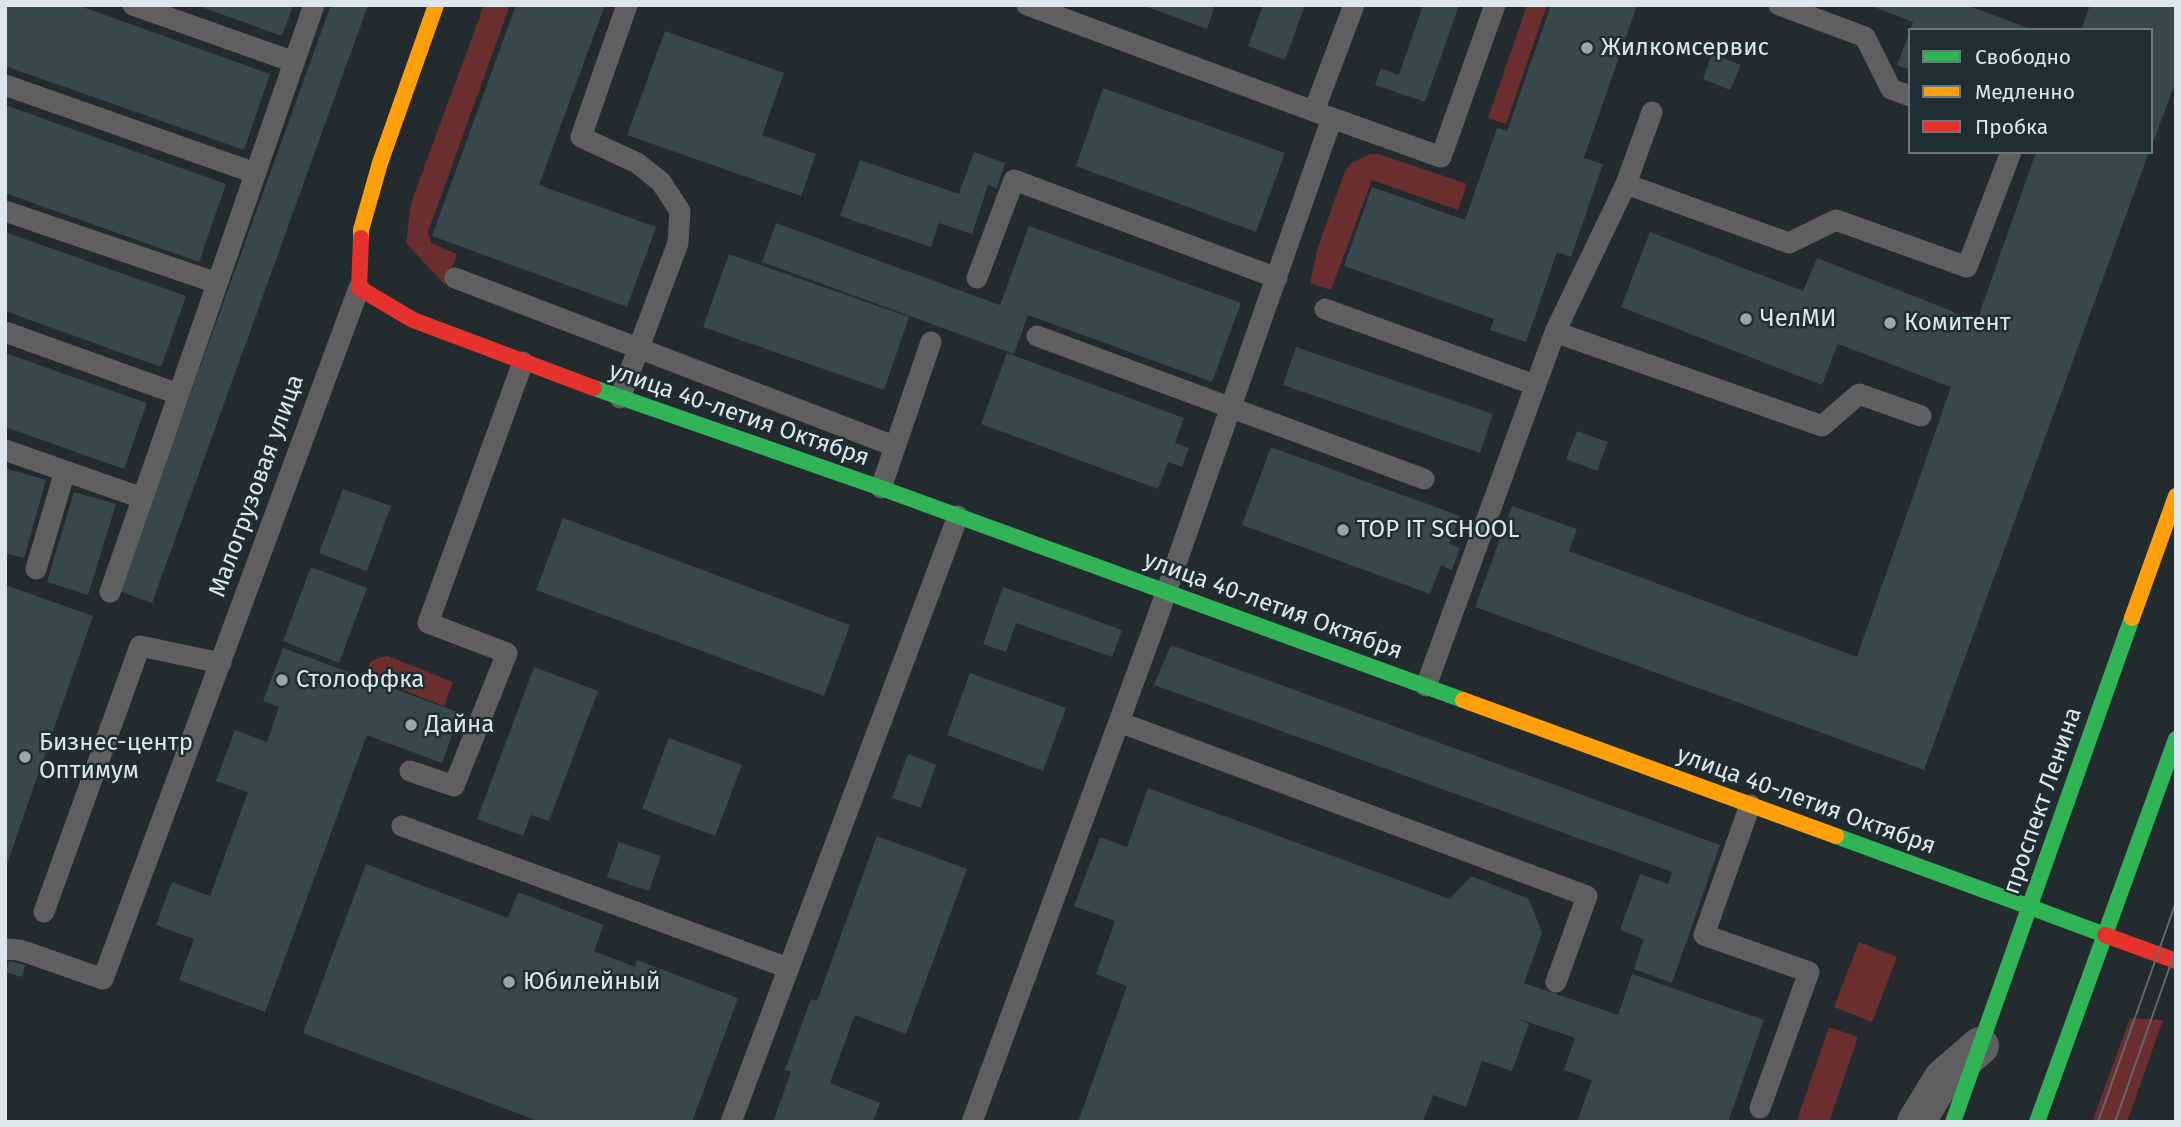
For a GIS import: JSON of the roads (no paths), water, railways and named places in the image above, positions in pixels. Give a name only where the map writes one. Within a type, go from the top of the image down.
[{"type":"street","name":"Малогрузовая улица","points":[[359,288],[361,230],[380,163],[436,5]]},
{"type":"street","name":"улица 40-летия Октября","points":[[359,288],[413,320],[620,398],[1167,591],[2176,961]]},
{"type":"street","name":"проспект Ленина","points":[[1953,1122],[2176,496]]},
{"type":"street","points":[[2037,1122],[2176,739]]},
{"type":"street","points":[[1916,1122],[1943,1078],[1980,1046]]},
{"type":"lane","points":[[133,5],[294,62]]},
{"type":"lane","points":[[110,592],[314,5]]},
{"type":"lane","points":[[620,398],[678,243],[680,211],[661,182],[637,163],[581,137],[627,5]]},
{"type":"lane","points":[[1027,5],[1066,12],[1323,115],[1441,157],[1495,5]]},
{"type":"lane","points":[[972,1122],[1167,591],[1277,278],[1354,5]]},
{"type":"lane","points":[[1779,5],[1865,37],[1891,89],[1908,95]]},
{"type":"lane","points":[[5,85],[255,173]]},
{"type":"lane","points":[[1426,686],[1555,331],[1626,184],[1652,112]]},
{"type":"lane","points":[[1626,184],[1789,243],[1836,220],[1967,267],[2010,154]]},
{"type":"lane","points":[[977,278],[1014,180],[1277,278]]},
{"type":"lane","points":[[5,211],[217,283]]},
{"type":"lane","points":[[455,278],[894,446]]},
{"type":"lane","name":"Малогрузовая улица","points":[[5,949],[20,950],[103,979],[359,288]]},
{"type":"lane","points":[[1325,309],[1535,385]]},
{"type":"lane","points":[[1555,331],[1822,426],[1859,394],[1921,416]]},
{"type":"lane","points":[[5,332],[178,394]]},
{"type":"lane","points":[[1037,336],[1424,479]]},
{"type":"lane","points":[[881,488],[931,342]]},
{"type":"lane","points":[[410,771],[454,786],[507,653],[428,623],[523,362]]},
{"type":"lane","points":[[5,450],[142,498]]},
{"type":"lane","points":[[36,569],[65,471]]},
{"type":"lane","points":[[731,1122],[958,516]]},
{"type":"lane","points":[[44,912],[140,646],[221,663]]},
{"type":"lane","points":[[1119,722],[1587,896],[1556,982]]},
{"type":"lane","points":[[1750,805],[1704,935],[1809,972],[1760,1108]]},
{"type":"lane","points":[[402,826],[788,968]]},
{"type":"tram line","points":[[2098,1122],[2176,902]]},
{"type":"tram line","points":[[2115,1122],[2176,949]]},
{"type":"place","name":"Жилкомсервис","points":[[1587,48]]},
{"type":"place","name":"ЧелМИ","points":[[1746,319]]},
{"type":"place","name":"Комитент","points":[[1890,323]]},
{"type":"place","name":"TOP IT SCHOOL","points":[[1343,530]]},
{"type":"place","name":"Столоффка","points":[[282,680]]},
{"type":"place","name":"Дайна","points":[[411,725]]},
{"type":"place","name":"Бизнес-центр Оптимум","points":[[25,757]]},
{"type":"place","name":"Юбилейный","points":[[509,982]]}]
